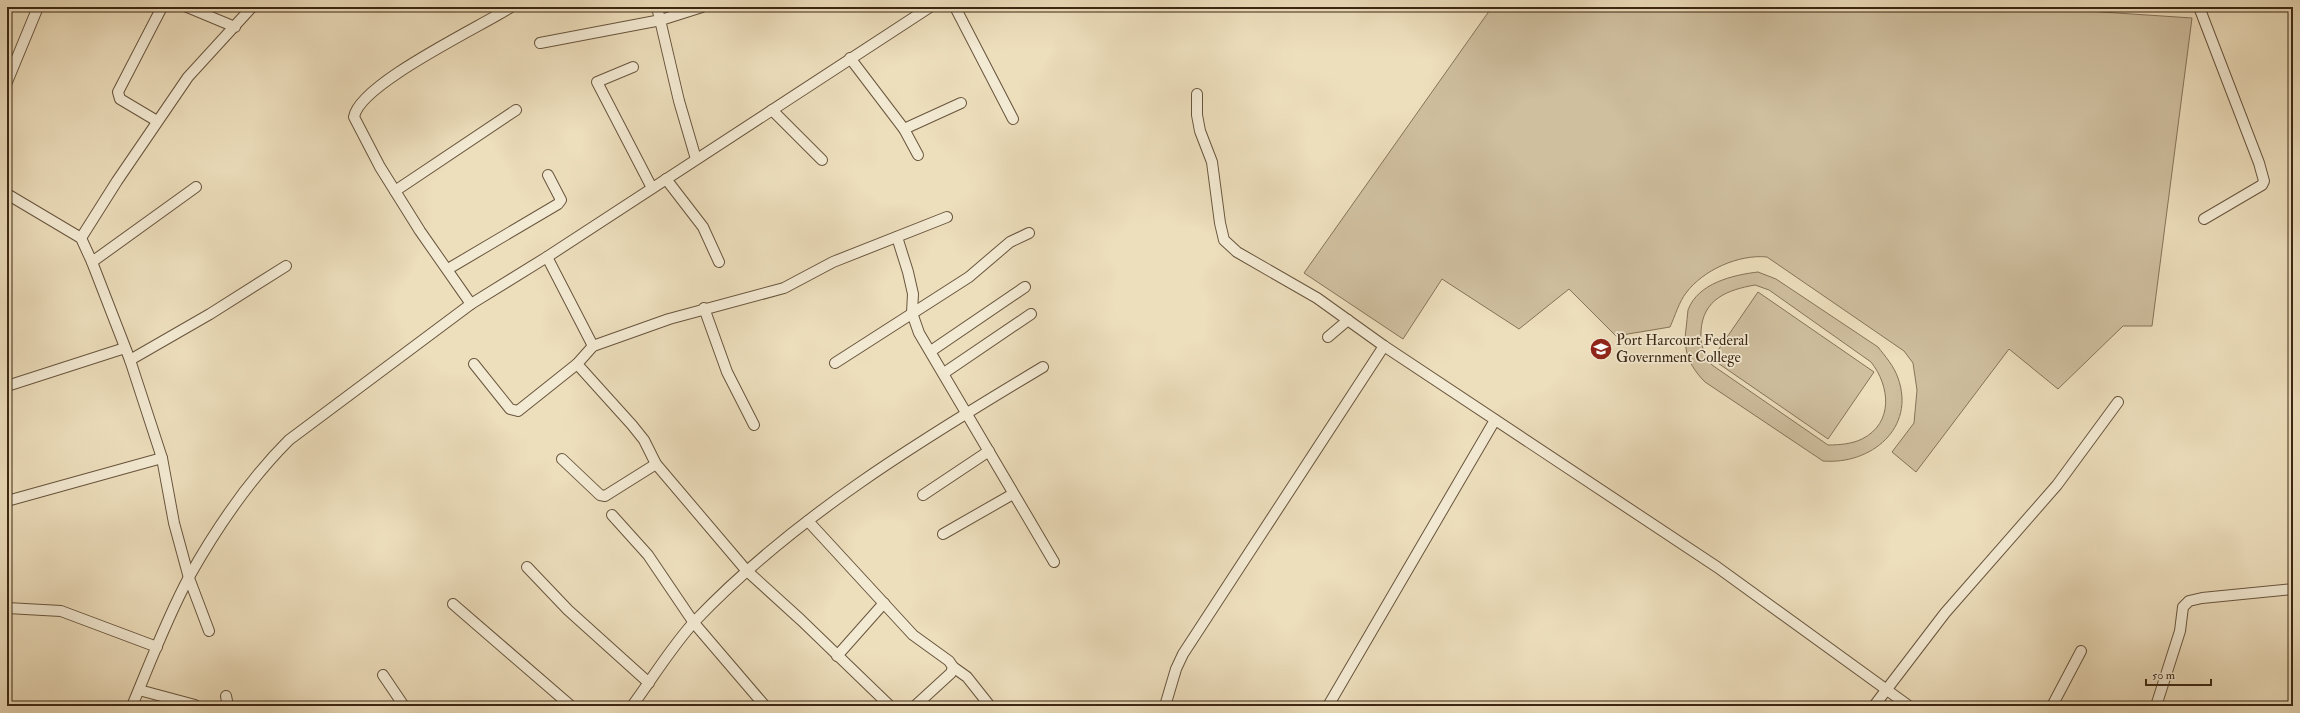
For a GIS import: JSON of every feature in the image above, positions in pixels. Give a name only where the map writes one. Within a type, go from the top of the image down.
[{"type":"street","points":[[157,121],[120,99],[118,92],[162,7]]},
{"type":"street","points":[[188,7],[235,27]]},
{"type":"street","points":[[81,238],[157,121],[188,77],[252,7]]},
{"type":"street","points":[[471,304],[395,191],[356,125],[354,117],[359,104],[410,65],[487,23],[511,7]]},
{"type":"street","points":[[657,7],[679,101],[696,159]]},
{"type":"street","points":[[540,43],[661,20],[702,7]]},
{"type":"street","points":[[132,706],[189,578],[237,500],[267,462],[289,440],[471,304],[547,258],[930,7]]},
{"type":"street","points":[[955,7],[1013,119]]},
{"type":"street","points":[[2199,7],[2259,163],[2264,181],[2262,185],[2204,219]]},
{"type":"street","points":[[7,82],[34,8]]},
{"type":"street","points":[[850,58],[904,129],[918,155]]},
{"type":"street","points":[[633,67],[597,82],[652,188]]},
{"type":"street","points":[[1198,94],[1197,115],[1200,131],[1212,162],[1220,223],[1224,240],[1237,252],[1317,298],[1384,346],[1717,567],[1909,706]]},
{"type":"street","points":[[904,129],[961,103]]},
{"type":"street","points":[[395,191],[516,110]]},
{"type":"street","points":[[772,110],[822,160]]},
{"type":"street","points":[[448,270],[558,204],[561,200],[560,195],[548,175]]},
{"type":"street","points":[[666,180],[703,227],[719,262]]},
{"type":"street","points":[[92,262],[196,187]]},
{"type":"street","points":[[7,194],[81,238],[92,262],[130,360],[162,458],[174,523],[189,578],[209,632]]},
{"type":"street","points":[[474,364],[514,412],[518,411],[577,364],[593,346],[629,332],[704,308],[784,288],[833,262],[947,217]]},
{"type":"street","points":[[835,362],[969,277],[1010,242],[1029,233]]},
{"type":"street","points":[[897,237],[908,272],[913,294],[912,312],[919,333],[1054,562]]},
{"type":"street","points":[[547,258],[593,346]]},
{"type":"street","points":[[130,360],[210,314],[286,266]]},
{"type":"street","points":[[931,351],[1025,287]]},
{"type":"street","points":[[704,308],[727,372],[754,424]]},
{"type":"street","points":[[944,374],[1031,314]]},
{"type":"street","points":[[1328,337],[1348,320]]},
{"type":"street","points":[[1165,706],[1176,669],[1183,654],[1384,346]]},
{"type":"street","points":[[7,386],[125,348]]},
{"type":"street","points":[[577,364],[632,425],[644,440],[656,464],[746,570],[890,706]]},
{"type":"street","points":[[632,706],[694,623],[746,570],[843,494],[967,413],[1043,367]]},
{"type":"street","points":[[1874,706],[1945,613],[2057,485],[2118,402]]},
{"type":"street","points":[[1328,706],[1495,420]]},
{"type":"street","points":[[923,495],[989,451]]},
{"type":"street","points":[[7,501],[162,458]]},
{"type":"street","points":[[562,459],[600,495],[605,496],[656,464]]},
{"type":"street","points":[[943,534],[1013,494]]},
{"type":"street","points":[[612,515],[648,555],[694,623],[765,706]]},
{"type":"street","points":[[808,522],[913,635],[967,677],[990,706]]},
{"type":"street","points":[[528,567],[568,610],[649,683]]},
{"type":"street","points":[[2156,706],[2180,631],[2183,607],[2189,601],[2202,598],[2293,589]]},
{"type":"street","points":[[837,656],[884,603]]},
{"type":"street","points":[[453,604],[571,706]]},
{"type":"street","points":[[7,608],[61,611],[157,647]]},
{"type":"street","points":[[2052,706],[2081,651]]},
{"type":"street","points":[[915,706],[951,672],[953,667]]},
{"type":"street","points":[[383,675],[404,706]]},
{"type":"street","points":[[139,690],[195,705]]},
{"type":"shaded area","points":[[1492,7],[2027,7],[2192,18],[2152,326],[2123,326],[2058,389],[2009,349],[1916,472],[1892,452],[1914,423],[1917,390],[1913,363],[1904,351],[1767,257],[1745,258],[1734,261],[1722,265],[1702,277],[1686,293],[1679,305],[1670,327],[1616,336],[1569,289],[1519,329],[1442,279],[1403,339],[1304,273]]},
{"type":"shaded area","points":[[1758,272],[1776,279],[1878,347],[1889,361],[1898,378],[1902,396],[1901,413],[1895,427],[1885,440],[1873,450],[1858,457],[1841,461],[1823,461],[1705,382],[1691,364],[1686,351],[1685,337],[1688,310],[1693,301],[1700,293],[1717,282],[1738,275]],"holes":[[[1755,285],[1769,290],[1871,362],[1882,382],[1886,404],[1880,424],[1862,439],[1854,442],[1828,445],[1712,365],[1709,361],[1702,345],[1701,336],[1706,311],[1718,298],[1726,293]]]},
{"type":"shaded area","points":[[1758,292],[1874,372],[1828,439],[1712,359]]},
{"type":"place","name":"Port Harcourt Federal Government College","points":[[1601,349]]}]
